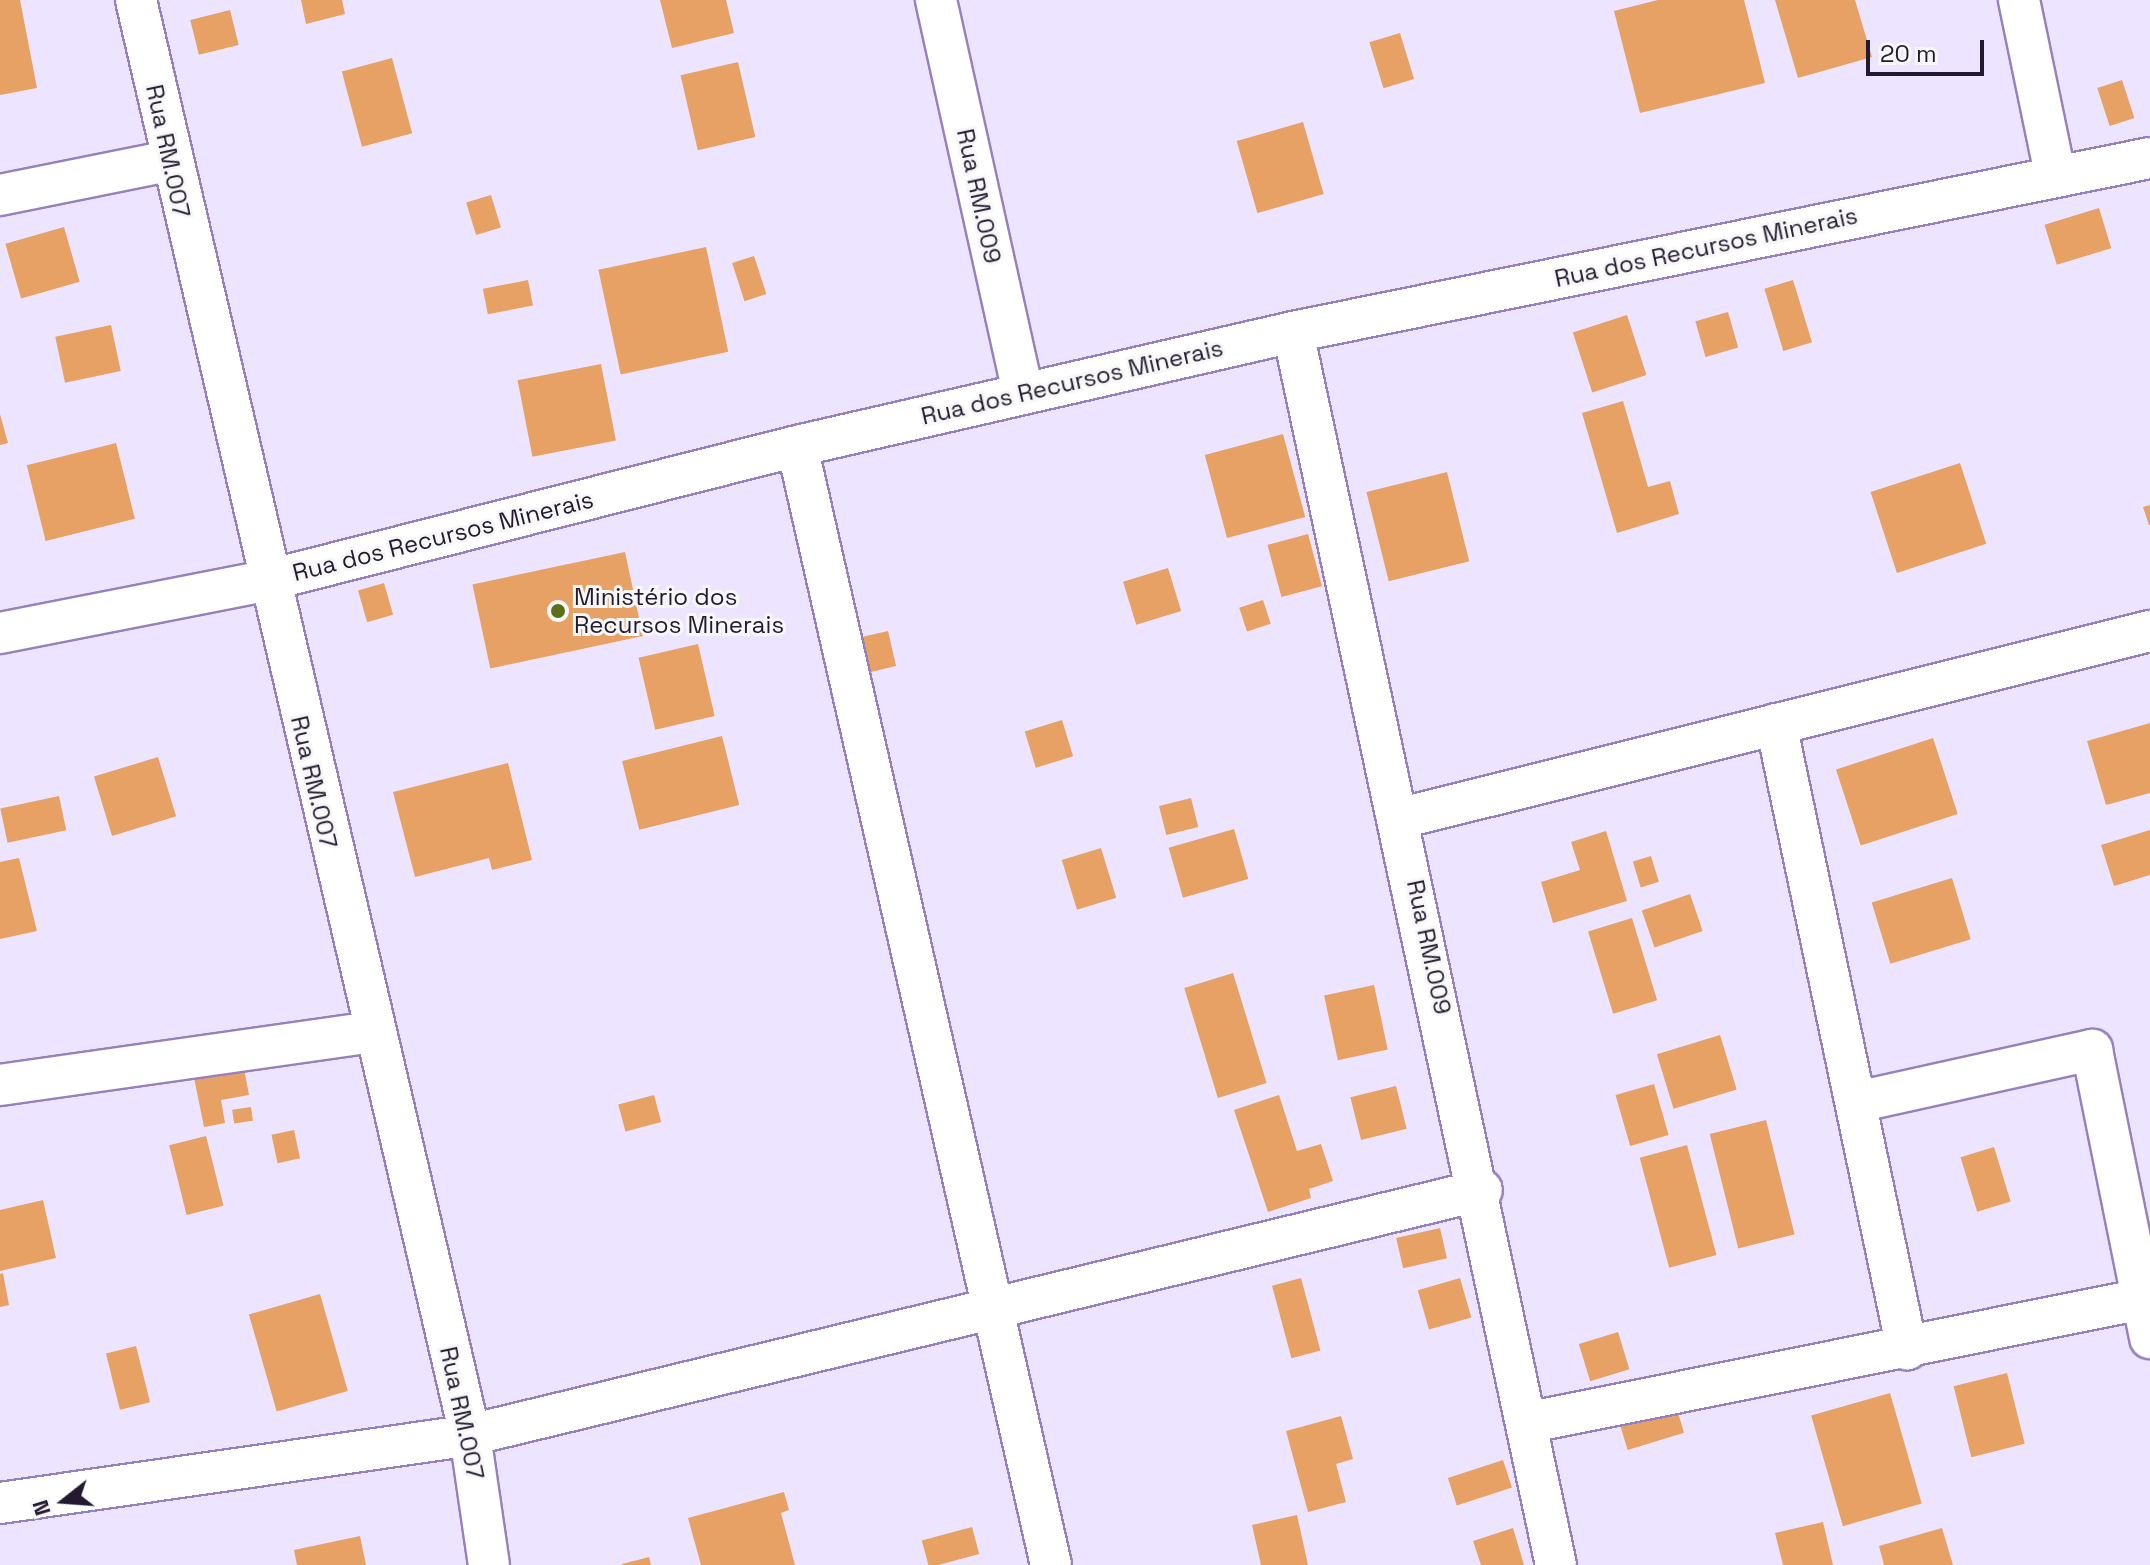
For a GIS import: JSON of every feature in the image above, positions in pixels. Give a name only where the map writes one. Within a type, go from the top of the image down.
[{"type":"street","name":"Rua RM.007","points":[[136,0],[168,161],[269,580],[371,1032],[470,1435],[489,1565]]},
{"type":"street","name":"Rua RM.009","points":[[936,0],[1023,392]]},
{"type":"street","points":[[2019,0],[2055,174]]},
{"type":"street","name":"Rua dos Recursos Minerais","points":[[0,633],[269,580],[797,446],[1293,332],[2055,174],[2150,158]]},
{"type":"street","points":[[0,195],[168,161]]},
{"type":"street","name":"Rua RM.009","points":[[1293,332],[1482,1190],[1531,1422],[1556,1565]]},
{"type":"street","points":[[797,446],[997,1310],[1051,1565]]},
{"type":"street","points":[[1401,818],[2150,631]]},
{"type":"street","points":[[1776,724],[1907,1349]]},
{"type":"street","points":[[0,1085],[371,1032]]},
{"type":"street","points":[[1857,1102],[2092,1050],[2150,1338]]},
{"type":"street","points":[[0,1503],[470,1435],[997,1310],[1482,1190]]},
{"type":"street","points":[[1531,1422],[1907,1349],[2142,1299]]},
{"type":"building","points":[[0,0],[20,0],[37,88],[0,95]]},
{"type":"building","points":[[301,0],[342,0],[345,14],[306,24]]},
{"type":"building","points":[[660,0],[726,0],[734,33],[672,48]]},
{"type":"building","points":[[1658,0],[1744,0],[1765,83],[1640,113],[1614,11]]},
{"type":"building","points":[[1775,0],[1855,0],[1872,57],[1798,78]]},
{"type":"building","points":[[230,10],[239,45],[199,55],[190,20]]},
{"type":"building","points":[[1400,33],[1414,79],[1383,88],[1369,42]]},
{"type":"building","points":[[392,58],[412,133],[362,147],[342,71]]},
{"type":"building","points":[[738,62],[755,137],[698,150],[681,75]]},
{"type":"building","points":[[2122,80],[2134,118],[2110,126],[2097,88]]},
{"type":"building","points":[[1303,122],[1324,194],[1257,213],[1237,141]]},
{"type":"building","points":[[491,195],[501,228],[476,235],[466,203]]},
{"type":"building","points":[[2099,208],[2111,248],[2057,265],[2044,225]]},
{"type":"building","points":[[64,227],[80,282],[21,299],[5,244]]},
{"type":"building","points":[[706,247],[728,352],[621,375],[598,270]]},
{"type":"building","points":[[754,256],[766,294],[744,301],[732,263]]},
{"type":"building","points":[[528,280],[533,306],[488,314],[483,289]]},
{"type":"building","points":[[1793,280],[1812,342],[1783,351],[1764,289]]},
{"type":"building","points":[[1728,312],[1738,348],[1706,357],[1695,321]]},
{"type":"building","points":[[1627,315],[1646,375],[1592,393],[1573,333]]},
{"type":"building","points":[[111,325],[121,371],[65,383],[55,337]]},
{"type":"building","points":[[601,364],[616,441],[532,457],[518,380]]},
{"type":"building","points":[[1623,401],[1648,487],[1670,481],[1679,514],[1617,533],[1582,413]]},
{"type":"building","points":[[0,414],[8,443],[0,445]]},
{"type":"building","points":[[1283,434],[1305,517],[1227,538],[1205,455]]},
{"type":"building","points":[[116,443],[135,519],[46,541],[27,465]]},
{"type":"building","points":[[1960,463],[1986,544],[1897,573],[1871,492]]},
{"type":"building","points":[[1447,472],[1469,561],[1389,581],[1366,492]]},
{"type":"building","points":[[2150,505],[2150,525],[2149,525],[2143,507]]},
{"type":"building","points":[[1308,534],[1322,586],[1281,597],[1267,545]]},
{"type":"building","name":"Ministério dos Recursos Minerais","points":[[625,552],[643,636],[490,669],[472,584]]},
{"type":"building","points":[[1168,568],[1181,611],[1136,625],[1123,582]]},
{"type":"building","points":[[384,583],[393,615],[367,622],[358,590]]},
{"type":"building","points":[[1263,600],[1271,624],[1247,632],[1239,608]]},
{"type":"building","points":[[888,631],[896,666],[870,672],[862,637]]},
{"type":"building","points":[[698,644],[715,716],[655,730],[639,658]]},
{"type":"building","points":[[1062,720],[1073,756],[1036,768],[1025,731]]},
{"type":"building","points":[[2150,723],[2150,793],[2106,805],[2087,741]]},
{"type":"building","points":[[722,736],[739,805],[639,830],[622,761]]},
{"type":"building","points":[[1933,738],[1958,814],[1861,846],[1836,770]]},
{"type":"building","points":[[158,757],[176,816],[112,836],[94,777]]},
{"type":"building","points":[[508,763],[532,860],[492,870],[489,858],[415,877],[393,792]]},
{"type":"building","points":[[59,796],[66,830],[8,843],[0,808]]},
{"type":"building","points":[[1191,798],[1198,827],[1166,835],[1159,806]]},
{"type":"building","points":[[1234,829],[1248,879],[1183,898],[1169,848]]},
{"type":"building","points":[[2150,830],[2150,875],[2114,886],[2101,845]]},
{"type":"building","points":[[1606,831],[1627,901],[1553,923],[1541,882],[1580,870],[1571,842]]},
{"type":"building","points":[[1101,848],[1116,898],[1077,910],[1062,860]]},
{"type":"building","points":[[1651,856],[1659,882],[1641,887],[1633,862]]},
{"type":"building","points":[[19,858],[37,931],[0,939],[0,862]]},
{"type":"building","points":[[1952,878],[1971,939],[1890,964],[1872,903]]},
{"type":"building","points":[[1690,894],[1703,931],[1654,947],[1642,911]]},
{"type":"building","points":[[1632,918],[1657,1000],[1613,1014],[1588,931]]},
{"type":"building","points":[[1233,973],[1267,1083],[1218,1098],[1184,988]]},
{"type":"building","points":[[1374,985],[1388,1050],[1338,1060],[1324,996]]},
{"type":"building","points":[[1720,1035],[1737,1090],[1674,1109],[1657,1054]]},
{"type":"building","points":[[191,1063],[244,1068],[249,1095],[221,1100],[225,1123],[204,1127]]},
{"type":"building","points":[[1654,1084],[1669,1135],[1630,1146],[1616,1095]]},
{"type":"building","points":[[1396,1086],[1407,1129],[1361,1140],[1350,1097]]},
{"type":"building","points":[[654,1095],[661,1122],[626,1132],[618,1105]]},
{"type":"building","points":[[1279,1095],[1297,1151],[1321,1144],[1333,1181],[1309,1189],[1311,1198],[1268,1212],[1234,1110]]},
{"type":"building","points":[[251,1107],[253,1121],[234,1124],[232,1110]]},
{"type":"building","points":[[1766,1120],[1795,1234],[1738,1249],[1710,1134]]},
{"type":"building","points":[[294,1130],[300,1158],[278,1163],[272,1135]]},
{"type":"building","points":[[206,1136],[223,1206],[187,1215],[169,1145]]},
{"type":"building","points":[[1687,1145],[1717,1255],[1669,1268],[1640,1158]]},
{"type":"building","points":[[1994,1147],[2011,1202],[1977,1212],[1961,1157]]},
{"type":"building","points":[[43,1200],[56,1258],[0,1271],[0,1210]]},
{"type":"building","points":[[1440,1228],[1447,1258],[1403,1268],[1396,1238]]},
{"type":"building","points":[[3,1273],[9,1305],[0,1307],[0,1274]]},
{"type":"building","points":[[1301,1278],[1320,1350],[1291,1358],[1272,1286]]},
{"type":"building","points":[[1460,1278],[1471,1317],[1429,1330],[1418,1290]]},
{"type":"building","points":[[320,1294],[348,1391],[277,1411],[249,1314]]},
{"type":"building","points":[[1618,1332],[1629,1369],[1590,1381],[1579,1344]]},
{"type":"building","points":[[136,1346],[150,1402],[120,1410],[106,1353]]},
{"type":"building","points":[[2007,1373],[2025,1444],[1971,1457],[1954,1386]]},
{"type":"building","points":[[1890,1393],[1922,1504],[1843,1526],[1811,1416]]},
{"type":"building","points":[[1675,1403],[1684,1433],[1628,1450],[1619,1420]]},
{"type":"building","points":[[1341,1416],[1353,1459],[1336,1464],[1346,1502],[1308,1512],[1286,1431]]},
{"type":"building","points":[[1503,1460],[1512,1488],[1457,1506],[1448,1478]]},
{"type":"building","points":[[784,1492],[789,1510],[781,1513],[795,1565],[701,1565],[688,1518]]},
{"type":"building","points":[[1297,1515],[1308,1565],[1261,1565],[1252,1525]]},
{"type":"building","points":[[1823,1522],[1833,1565],[1783,1565],[1775,1533]]},
{"type":"building","points":[[972,1527],[979,1554],[928,1565],[922,1540]]},
{"type":"building","points":[[1513,1528],[1524,1565],[1481,1565],[1473,1541]]},
{"type":"building","points":[[1942,1528],[1953,1565],[1884,1565],[1879,1546]]},
{"type":"building","points":[[360,1536],[366,1565],[297,1565],[294,1550]]},
{"type":"building","points":[[649,1557],[651,1565],[622,1565],[622,1564]]},
{"type":"place","name":"Ministério dos Recursos Minerais","points":[[558,611]]}]
